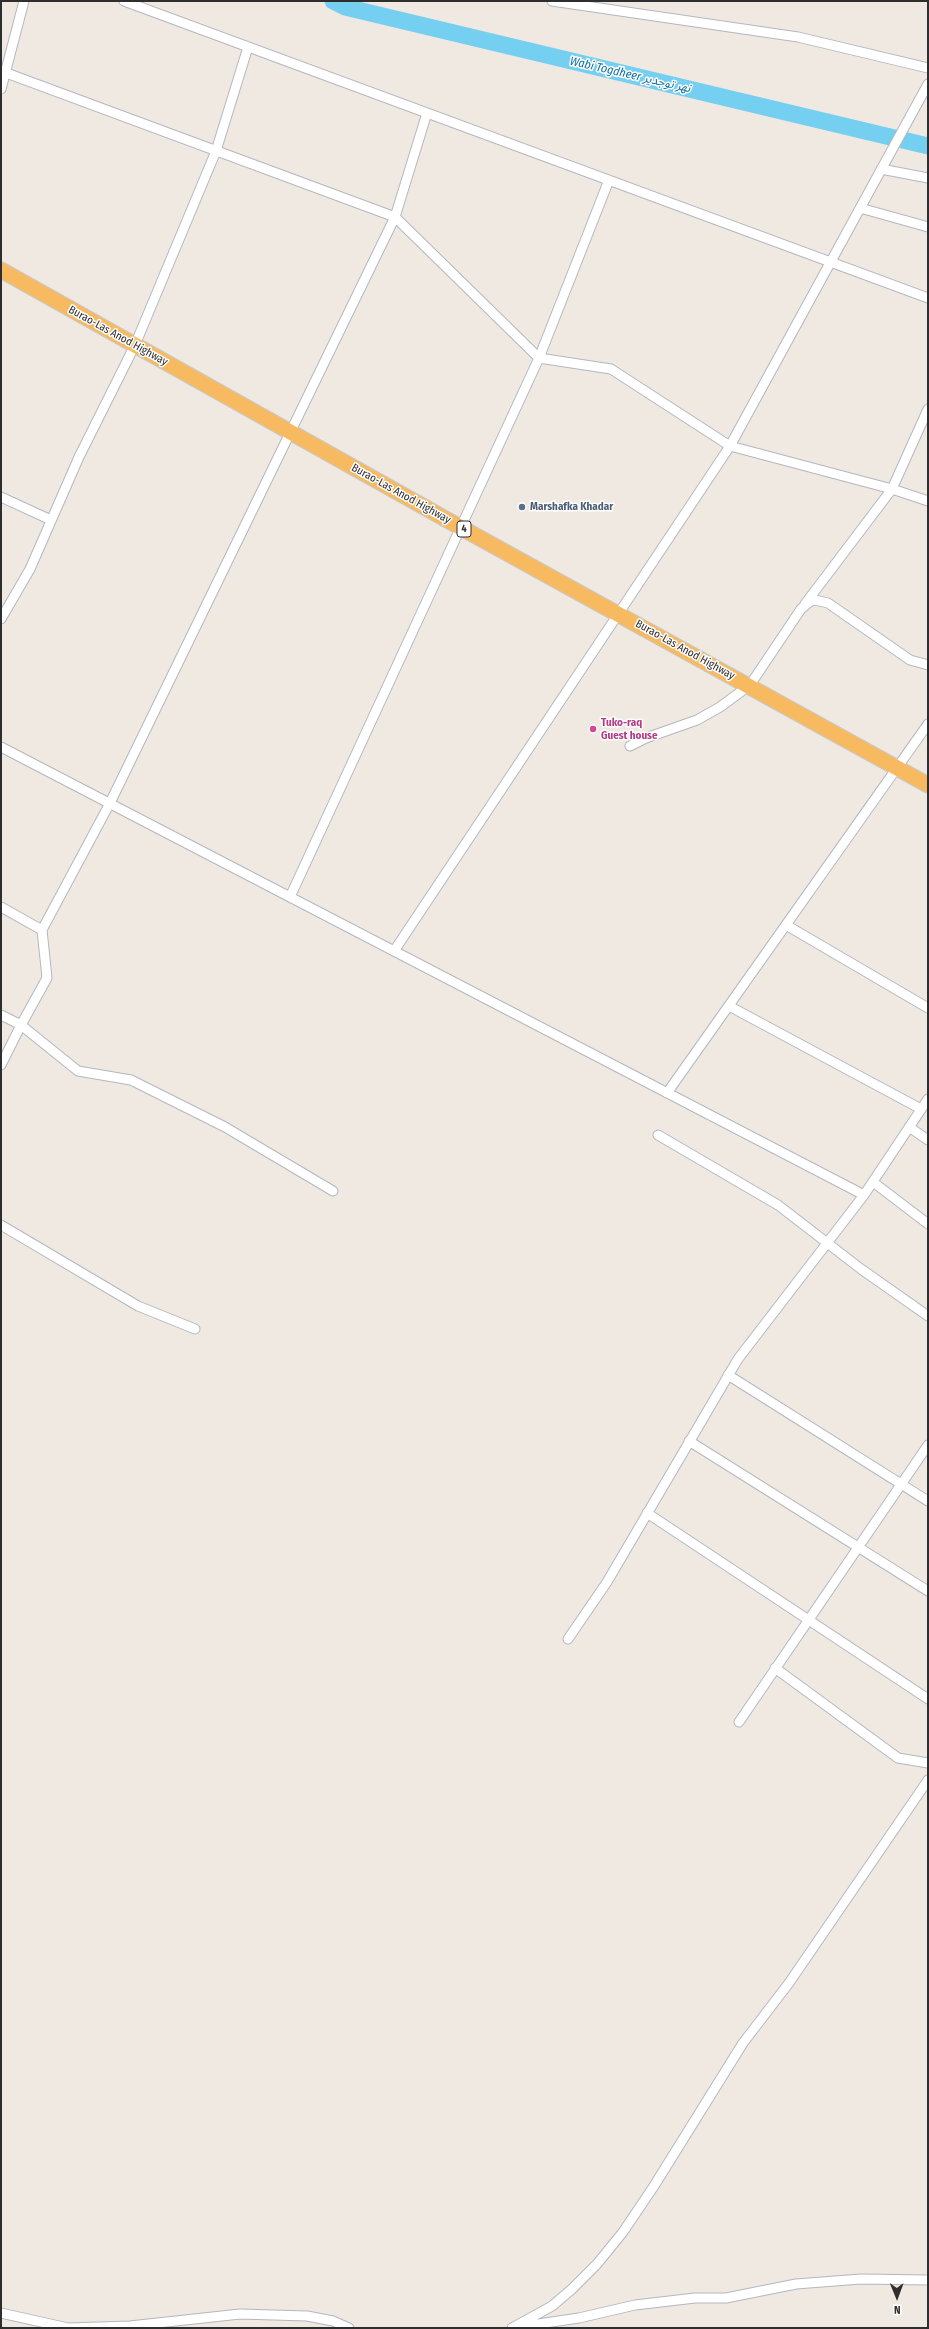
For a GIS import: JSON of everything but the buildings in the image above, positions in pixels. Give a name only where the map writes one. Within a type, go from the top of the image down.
[{"type":"highway","name":"Burao-Las Anod Highway","points":[[1,270],[290,432],[618,614],[750,685],[928,785]]},
{"type":"street","points":[[1,89],[3,72],[24,1]]},
{"type":"street","points":[[124,1],[928,298]]},
{"type":"street","points":[[552,1],[798,37],[928,68]]},
{"type":"street","points":[[1,619],[30,569],[79,457],[135,345],[216,151],[248,47]]},
{"type":"street","points":[[3,72],[395,217],[539,358],[611,369],[730,446],[892,489],[928,501]]},
{"type":"street","points":[[394,951],[730,446],[928,84]]},
{"type":"street","points":[[1,1065],[47,978],[42,930],[110,803],[395,217],[427,113]]},
{"type":"street","points":[[881,169],[928,178]]},
{"type":"street","points":[[290,897],[539,358],[609,180]]},
{"type":"street","points":[[860,208],[928,227]]},
{"type":"street","points":[[630,746],[646,738],[696,720],[720,707],[750,685],[801,609],[892,489],[928,409]]},
{"type":"street","points":[[1,497],[51,520]]},
{"type":"street","points":[[801,609],[809,602],[815,600],[828,603],[910,660],[928,665]]},
{"type":"street","points":[[667,1092],[928,724]]},
{"type":"street","points":[[1,747],[864,1195]]},
{"type":"street","points":[[1,907],[42,930]]},
{"type":"street","points":[[786,925],[928,1008]]},
{"type":"street","points":[[729,1006],[921,1110]]},
{"type":"street","points":[[1,1015],[21,1025],[78,1071],[131,1080],[225,1127],[333,1191]]},
{"type":"street","points":[[568,1639],[607,1582],[738,1359],[864,1195],[928,1099]]},
{"type":"street","points":[[909,1127],[928,1140]]},
{"type":"street","points":[[658,1135],[778,1205],[827,1243],[928,1316]]},
{"type":"street","points":[[873,1182],[928,1224]]},
{"type":"street","points":[[1,1225],[138,1306],[195,1328]]},
{"type":"street","points":[[728,1375],[902,1483],[928,1501]]},
{"type":"street","points":[[689,1441],[928,1591]]},
{"type":"street","points":[[739,1722],[928,1445]]},
{"type":"street","points":[[647,1513],[928,1699]]},
{"type":"street","points":[[775,1668],[898,1758],[928,1763]]},
{"type":"street","points":[[512,2328],[552,2306],[572,2289],[598,2264],[623,2232],[654,2186],[742,2043],[790,1983],[928,1780]]},
{"type":"street","points":[[512,2328],[580,2318],[642,2304],[695,2298],[726,2298],[796,2284],[861,2279],[928,2280]]},
{"type":"street","points":[[1,2313],[68,2328],[130,2326],[204,2316],[240,2314],[308,2316],[333,2321],[349,2328]]},
{"type":"waterway","name":"Wabi Togdheer نهر توجدير","points":[[333,1],[345,7],[928,146]]},
{"type":"place","name":"Marshafka Khadar","points":[[522,507]]},
{"type":"place","name":"Tuko-raq Guest house","points":[[593,729]]}]
